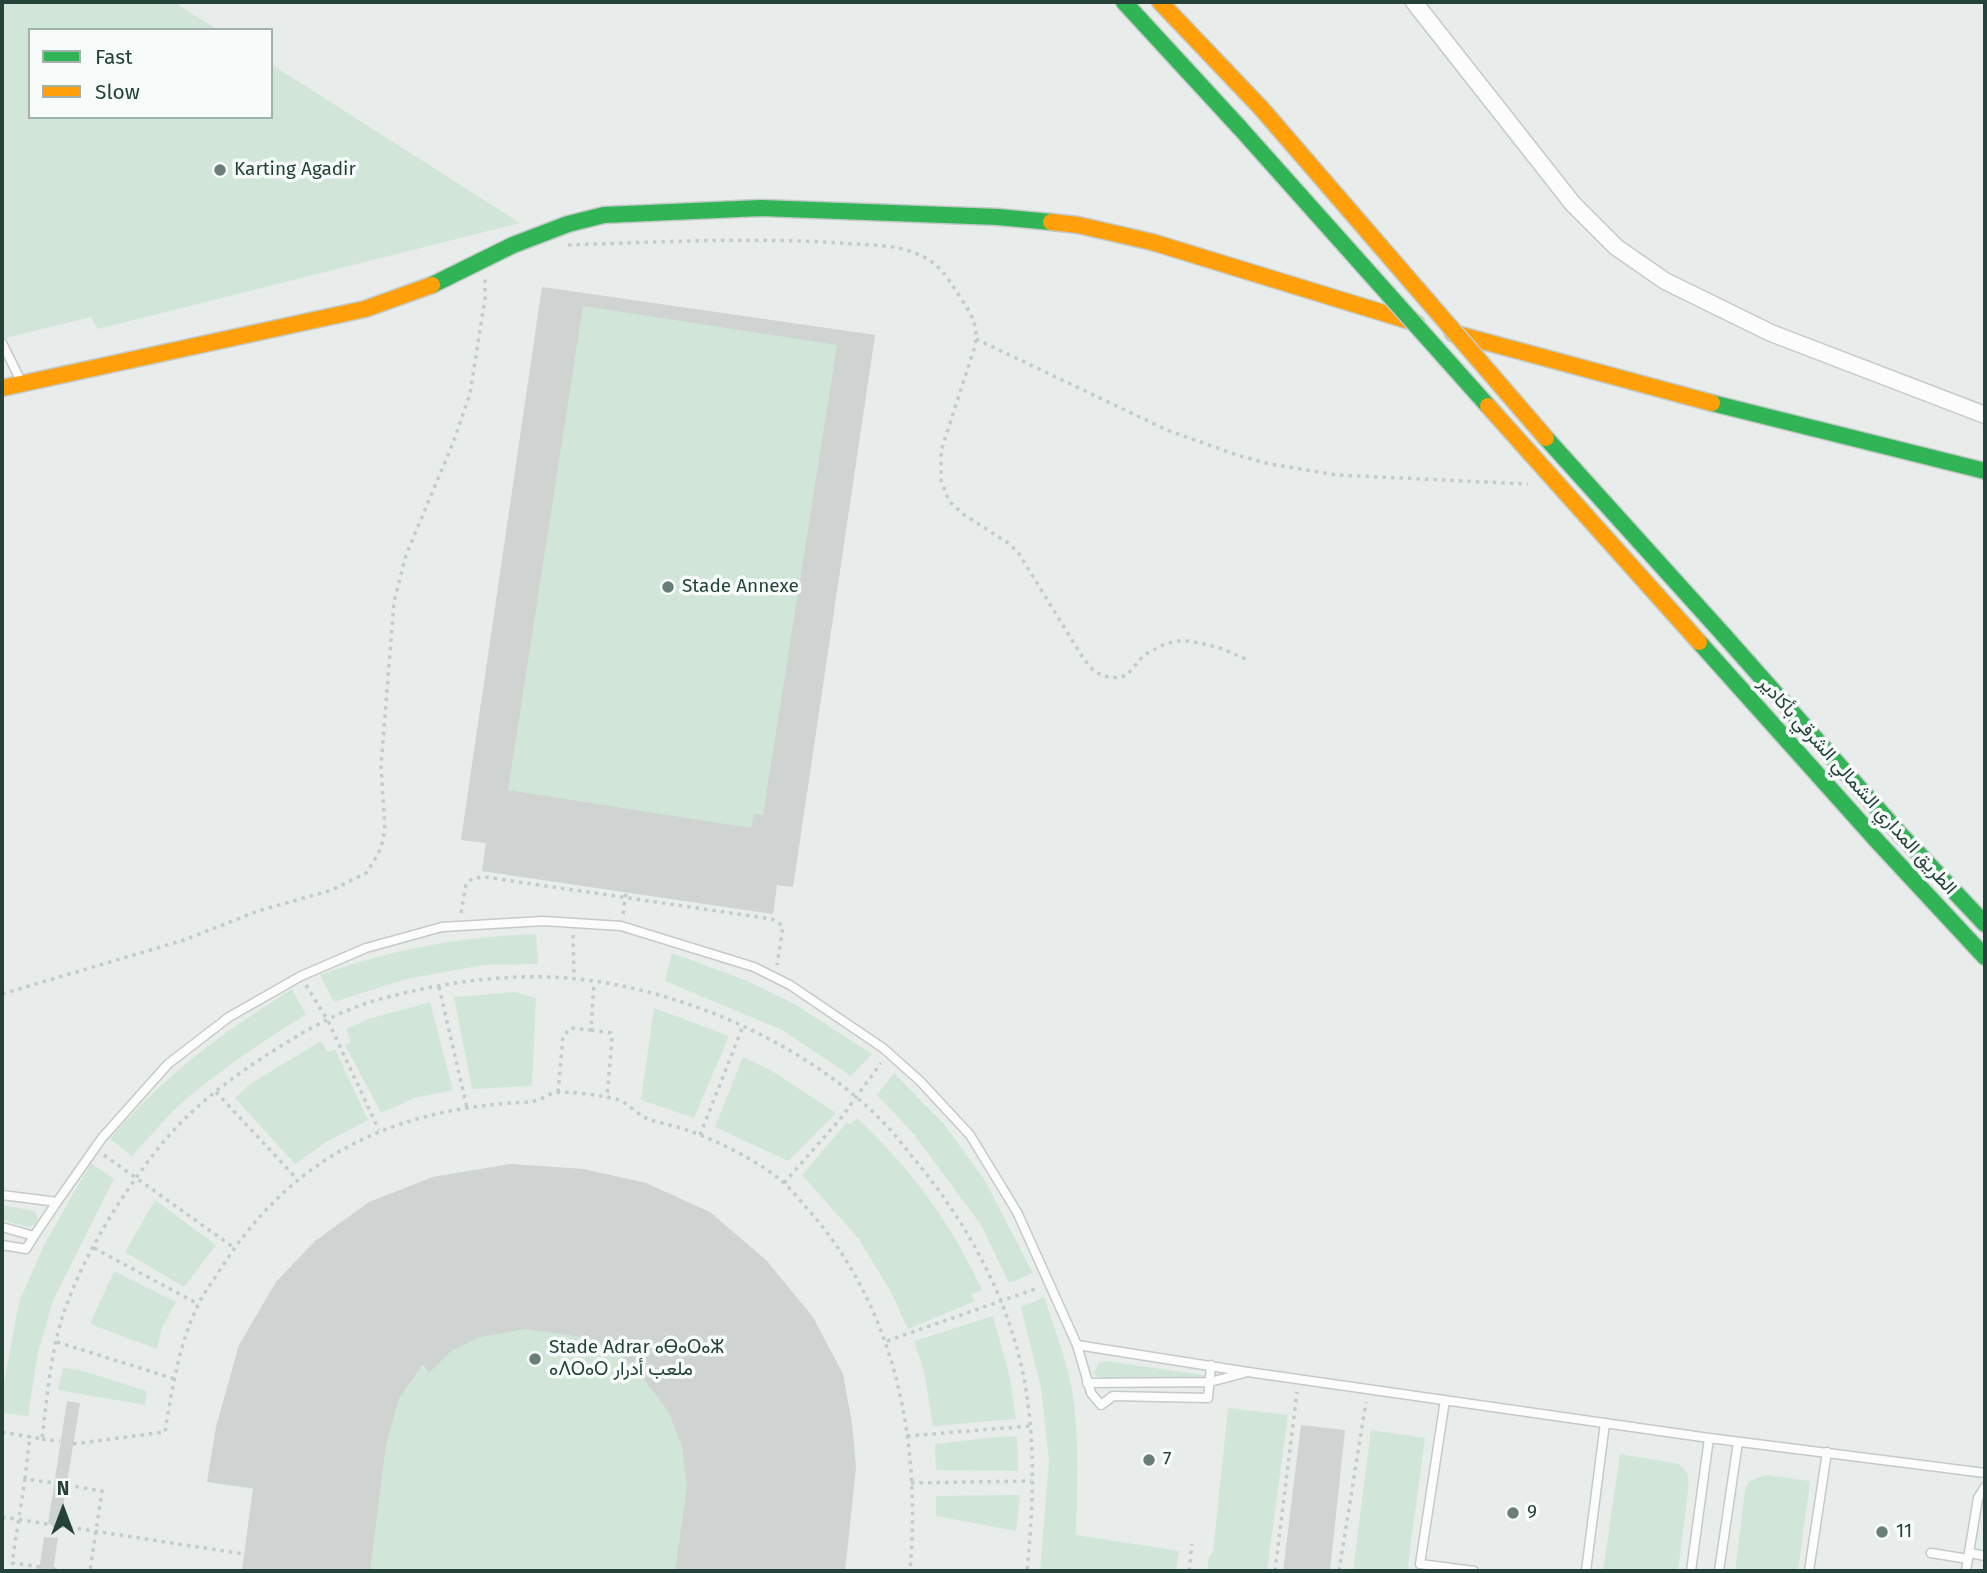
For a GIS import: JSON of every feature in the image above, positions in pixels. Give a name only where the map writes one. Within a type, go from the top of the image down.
[{"type":"main road","name":"الطريق المداري الشمالي الشرقي بأكادير","points":[[1124,2],[1240,128],[1878,842],[1985,957]]},
{"type":"main road","name":"الطريق المداري الشمالي الشرقي بأكادير","points":[[1160,2],[1261,108],[1565,460],[1900,834],[1985,924]]},
{"type":"main road","points":[[2,388],[365,309],[423,289],[541,233],[604,215],[761,208],[1037,219],[1078,225],[1152,242],[1378,312],[1724,406],[1985,471]]},
{"type":"street","points":[[1414,2],[1573,204],[1616,247],[1665,281],[1771,333],[1985,415]]},
{"type":"lane","points":[[2,343],[22,384]]},
{"type":"lane","points":[[2,1245],[26,1249],[94,1149],[168,1064],[229,1017],[301,976],[366,948],[442,927],[543,921],[621,926],[754,967],[832,1012],[889,1054],[920,1081],[970,1135],[1017,1212],[1077,1345],[1087,1383],[1101,1405],[1113,1396],[1208,1398],[1211,1365]]},
{"type":"lane","points":[[2,1195],[57,1202]]},
{"type":"lane","points":[[2,1227],[34,1236]]},
{"type":"lane","points":[[1077,1345],[1709,1438],[1985,1473]]},
{"type":"lane","points":[[1087,1383],[1210,1382],[1248,1372]]},
{"type":"lane","points":[[1445,1400],[1420,1564],[1474,1571]]},
{"type":"lane","points":[[1586,1571],[1605,1423]]},
{"type":"lane","points":[[1691,1571],[1709,1438]]},
{"type":"lane","points":[[1719,1571],[1738,1442]]},
{"type":"lane","points":[[1809,1571],[1827,1452]]},
{"type":"lane","points":[[1966,1571],[1978,1498],[1985,1487]]},
{"type":"lane","points":[[1931,1553],[1985,1556]]},
{"type":"path","points":[[564,246],[768,239],[884,246],[915,252],[939,266],[970,311],[975,324],[976,339],[942,450],[941,480],[949,501],[963,514],[1008,542],[1018,552],[1083,657],[1097,674],[1111,678],[1127,675],[1144,655],[1177,641],[1218,647],[1250,661]]},
{"type":"path","points":[[2,994],[184,940],[258,911],[332,890],[366,873],[374,861],[381,848],[385,830],[381,766],[394,602],[406,555],[453,443],[470,394],[485,298],[484,259]]},
{"type":"path","points":[[976,339],[1167,430],[1248,458],[1337,475],[1539,484]]},
{"type":"path","points":[[459,926],[466,884],[473,878],[485,877],[625,895],[772,919],[780,922],[783,929],[775,978]]},
{"type":"path","points":[[621,926],[625,895]]},
{"type":"path","points":[[573,922],[574,979]]},
{"type":"path","points":[[301,976],[328,1021],[379,1130]]},
{"type":"path","points":[[42,1439],[50,1377],[62,1319],[94,1248],[116,1209],[154,1153],[198,1105],[243,1070],[302,1032],[368,1003],[438,986],[543,976],[574,979],[626,987],[701,1007],[769,1038],[856,1098],[892,1132],[923,1170],[964,1225],[1010,1326],[1025,1383],[1033,1452],[1027,1571]]},
{"type":"path","points":[[591,1030],[594,982]]},
{"type":"path","points":[[438,986],[467,1108]]},
{"type":"path","points":[[699,1136],[743,1027]]},
{"type":"path","points":[[558,1092],[566,1030],[607,1031],[612,1038],[607,1098]]},
{"type":"path","points":[[784,1183],[856,1098],[889,1054]]},
{"type":"path","points":[[216,1091],[297,1179]]},
{"type":"path","points":[[73,1444],[165,1432],[181,1349],[198,1304],[233,1248],[262,1213],[297,1179],[379,1130],[413,1118],[467,1108],[532,1102],[558,1092],[607,1098],[623,1102],[644,1118],[731,1150],[778,1177],[822,1226],[843,1255],[869,1300],[887,1341],[898,1382],[911,1483],[910,1571]]},
{"type":"path","points":[[94,1149],[233,1248]]},
{"type":"path","points":[[94,1248],[198,1304]]},
{"type":"path","points":[[887,1341],[1049,1283]]},
{"type":"path","points":[[57,1342],[174,1378]]},
{"type":"path","points":[[1275,1571],[1298,1379]]},
{"type":"path","points":[[1339,1571],[1367,1389]]},
{"type":"path","points":[[907,1436],[1030,1426]]},
{"type":"path","points":[[2,1432],[61,1441]]},
{"type":"path","points":[[30,1436],[12,1563],[40,1567]]},
{"type":"path","points":[[25,1479],[54,1483]]},
{"type":"path","points":[[911,1483],[1032,1480]]},
{"type":"path","points":[[67,1485],[102,1491],[90,1571]]},
{"type":"path","points":[[2,1517],[244,1554]]},
{"type":"path","points":[[1189,1571],[1192,1544]]},
{"type":"path","points":[[53,1569],[65,1571]]},
{"type":"green space","name":"Karting Agadir","points":[[2,2],[174,2],[215,28],[28,28],[28,119],[273,119],[273,65],[520,223],[98,329],[91,317],[2,339]]},
{"type":"green space","name":"Stade Annexe","points":[[542,287],[875,335],[793,887],[777,885],[773,914],[482,871],[486,843],[461,840]]},
{"type":"green space","points":[[536,934],[538,964],[484,965],[406,979],[334,1002],[320,975],[374,958],[426,946]]},
{"type":"green space","points":[[672,953],[745,980],[793,1003],[872,1054],[851,1076],[782,1030],[665,981]]},
{"type":"green space","points":[[292,989],[306,1015],[199,1088],[171,1113],[132,1156],[110,1139],[152,1094],[195,1056]]},
{"type":"green space","points":[[514,992],[536,998],[532,1086],[472,1089],[454,997]]},
{"type":"green space","points":[[430,1002],[453,1090],[415,1098],[381,1113],[345,1045],[351,1042],[346,1029],[372,1018]]},
{"type":"green space","points":[[654,1008],[729,1036],[694,1118],[641,1100]]},
{"type":"green space","points":[[321,1041],[328,1052],[335,1049],[368,1120],[328,1141],[295,1164],[235,1098],[250,1084]]},
{"type":"green space","points":[[743,1057],[772,1071],[836,1113],[788,1161],[715,1127]]},
{"type":"green space","points":[[894,1073],[943,1123],[984,1179],[1033,1273],[1009,1283],[981,1225],[913,1133],[877,1095]]},
{"type":"green space","points":[[857,1118],[895,1157],[943,1219],[982,1290],[971,1294],[975,1301],[908,1329],[890,1290],[858,1238],[802,1175],[847,1122],[850,1124]]},
{"type":"green space","points":[[91,1163],[114,1179],[53,1301],[38,1352],[28,1416],[2,1413],[2,1394],[19,1302],[45,1243]]},
{"type":"green space","name":"Stade Adrar ⴰⴱⴰⵔⴰⵣ ⴰⴷⵔⴰⵔ ملعب أدرار","points":[[511,1164],[583,1169],[646,1183],[843,1374],[856,1467],[845,1571],[242,1571],[253,1489],[207,1482],[216,1427],[239,1345],[276,1282],[315,1241],[433,1177]]},
{"type":"green space","points":[[155,1200],[216,1245],[184,1287],[125,1252]]},
{"type":"green space","points":[[2,1205],[35,1211],[37,1224],[28,1227],[2,1220]]},
{"type":"green space","points":[[114,1271],[176,1302],[162,1327],[157,1349],[90,1324]]},
{"type":"green space","points":[[1044,1297],[1066,1366],[1075,1408],[1076,1535],[1179,1551],[1176,1571],[1040,1571],[1049,1460],[1041,1388],[1021,1307]]},
{"type":"green space","points":[[993,1316],[1010,1378],[1016,1419],[933,1426],[924,1371],[914,1341]]},
{"type":"green space","points":[[1106,1361],[1205,1377],[1102,1380],[1094,1373],[1099,1363]]},
{"type":"green space","points":[[63,1368],[80,1370],[147,1391],[145,1405],[58,1390]]},
{"type":"green space","points":[[1228,1408],[1288,1415],[1267,1571],[1207,1571],[1209,1556],[1213,1552]]},
{"type":"green space","points":[[1371,1430],[1425,1438],[1407,1571],[1353,1571]]},
{"type":"green space","points":[[1017,1437],[1018,1471],[936,1470],[935,1444]]},
{"type":"green space","points":[[1620,1454],[1679,1464],[1687,1473],[1688,1490],[1678,1571],[1603,1571]]},
{"type":"green space","points":[[1766,1475],[1810,1481],[1798,1571],[1735,1571],[1745,1490],[1749,1481]]},
{"type":"green space","points":[[1020,1495],[1016,1531],[936,1516],[936,1496]]},
{"type":"building","points":[[542,287],[875,335],[793,887],[777,885],[773,914],[482,871],[486,843],[461,840]],"holes":[[[583,306],[837,345],[763,815],[754,814],[751,828],[508,790]]]},
{"type":"building","name":"Stade Adrar ⴰⴱⴰⵔⴰⵣ ⴰⴷⵔⴰⵔ ملعب أدرار","points":[[511,1164],[583,1169],[646,1183],[710,1212],[766,1260],[813,1317],[843,1374],[852,1424],[856,1467],[845,1571],[675,1571],[687,1487],[682,1446],[668,1411],[643,1378],[616,1351],[581,1337],[526,1329],[480,1337],[451,1351],[429,1373],[423,1364],[399,1398],[386,1445],[370,1571],[242,1571],[253,1488],[207,1482],[216,1427],[239,1345],[276,1282],[315,1241],[369,1202],[433,1177]]},
{"type":"building","points":[[67,1401],[80,1403],[60,1526],[48,1524]]},
{"type":"building","points":[[1301,1425],[1345,1430],[1330,1571],[1283,1571]]},
{"type":"building","points":[[44,1537],[58,1538],[53,1571],[39,1571]]},
{"type":"traffic: fast","points":[[1124,2],[1240,128]]},
{"type":"traffic: fast","points":[[1240,128],[1488,406]]},
{"type":"traffic: fast","points":[[432,285],[513,245],[568,224],[604,215],[761,208],[998,217],[1051,222]]},
{"type":"traffic: fast","points":[[1712,403],[1985,471]]},
{"type":"traffic: fast","points":[[1546,438],[1722,633]]},
{"type":"traffic: fast","points":[[1722,633],[1900,834],[1985,924]]},
{"type":"traffic: fast","points":[[1699,642],[1985,957]]},
{"type":"traffic: slow","points":[[1160,2],[1261,108]]},
{"type":"traffic: slow","points":[[1261,108],[1546,438]]},
{"type":"traffic: slow","points":[[1051,222],[1078,225],[1152,242],[1416,323]]},
{"type":"traffic: slow","points":[[2,388],[365,309],[432,285]]},
{"type":"traffic: slow","points":[[1453,333],[1712,403]]},
{"type":"traffic: slow","points":[[1488,406],[1699,642]]},
{"type":"place","name":"Karting Agadir","points":[[220,170]]},
{"type":"place","name":"Stade Annexe","points":[[668,587]]},
{"type":"place","name":"Stade Adrar ⴰⴱⴰⵔⴰⵣ ⴰⴷⵔⴰⵔ ملعب أدرار","points":[[535,1359]]},
{"type":"place","name":"7","points":[[1149,1460]]},
{"type":"place","name":"9","points":[[1513,1513]]},
{"type":"place","name":"11","points":[[1882,1532]]}]
